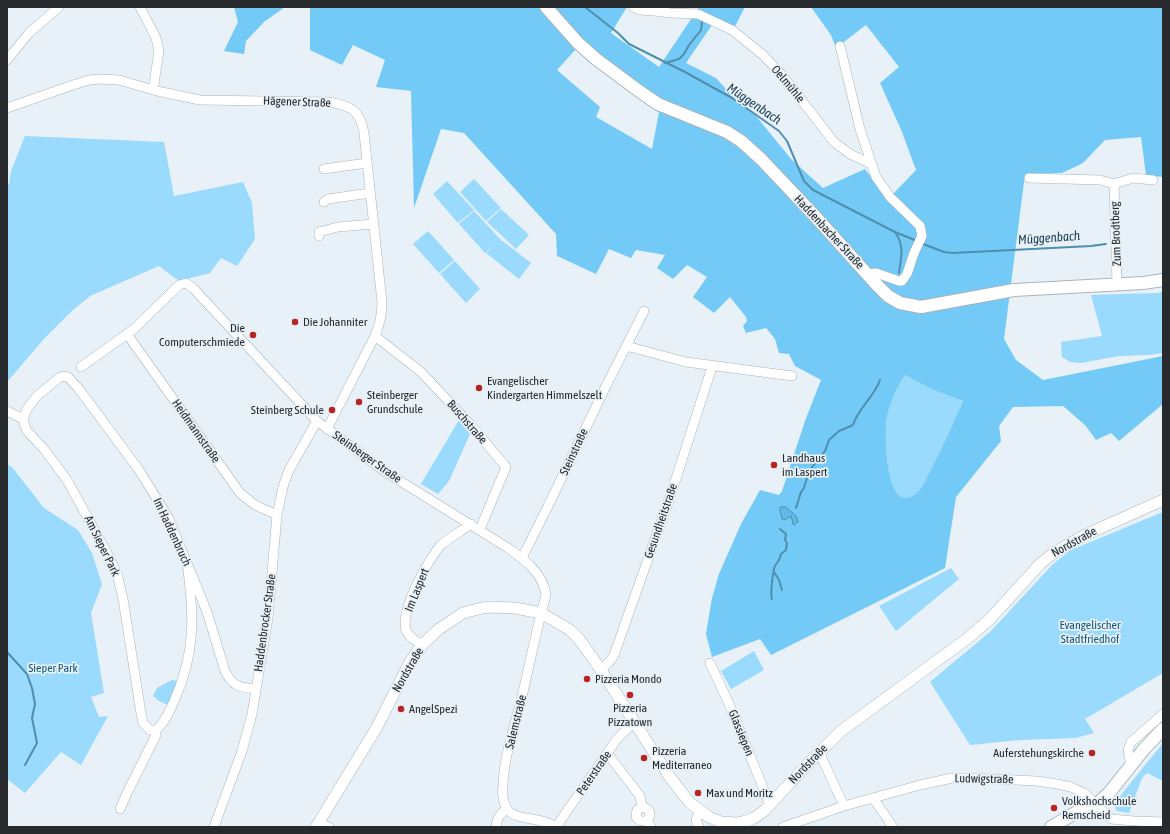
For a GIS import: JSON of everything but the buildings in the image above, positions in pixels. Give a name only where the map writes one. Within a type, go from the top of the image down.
[{"type":"main road","name":"Haddenbacher Straße","points":[[546,7],[578,43],[591,55],[633,87],[658,104],[727,132],[751,149],[814,214],[880,288],[894,300],[909,306],[921,307],[1014,290],[1143,283],[1163,280]]},
{"type":"main road","points":[[1051,827],[1077,812],[1096,805],[1109,793],[1144,749],[1163,729]]},
{"type":"street","points":[[7,60],[30,33],[59,7]]},
{"type":"street","points":[[140,7],[156,38],[159,51],[153,90]]},
{"type":"street","name":"Oelmühle","points":[[633,7],[639,10],[698,14],[719,23],[742,37],[763,55],[782,75],[834,142],[850,154],[871,164]]},
{"type":"street","points":[[840,46],[860,129],[876,177],[890,197],[920,226],[922,236],[902,281],[876,273],[868,274]]},
{"type":"street","name":"Hägener Straße","points":[[7,108],[89,80],[100,79],[118,80],[153,90],[200,100],[319,101],[347,106],[355,111],[361,121],[367,164],[382,312],[375,336],[327,429]]},
{"type":"street","points":[[324,169],[367,164]]},
{"type":"street","name":"Zum Brodtberg","points":[[1029,178],[1100,180],[1114,184],[1133,178],[1153,180]]},
{"type":"street","name":"Zum Brodtberg","points":[[1114,184],[1117,284]]},
{"type":"street","points":[[324,202],[328,199],[370,193]]},
{"type":"street","points":[[319,236],[319,232],[332,228],[373,224]]},
{"type":"street","name":"Steinberger Straße","points":[[127,334],[179,285],[184,283],[187,284],[317,421],[384,471],[471,524],[522,558],[538,576],[544,586],[546,595],[541,613]]},
{"type":"street","name":"Steinstraße","points":[[522,558],[644,311]]},
{"type":"street","points":[[81,367],[127,334]]},
{"type":"street","name":"Heidmannstraße","points":[[127,334],[240,493],[255,506],[277,515]]},
{"type":"street","name":"Buschstraße","points":[[375,336],[421,372],[469,423],[506,467],[480,530]]},
{"type":"street","points":[[626,346],[686,362],[712,367],[792,376]]},
{"type":"street","name":"Gesundheitstraße","points":[[601,670],[610,661],[616,649],[670,497],[712,367]]},
{"type":"street","name":"Im Haddenbruch","points":[[23,419],[27,409],[37,396],[63,376],[68,377],[79,389],[139,470],[168,517],[207,612],[225,671],[229,679],[238,686],[256,689]]},
{"type":"street","points":[[7,411],[23,419]]},
{"type":"street","name":"Am Sieper Park","points":[[23,419],[27,431],[56,464],[76,495],[117,574],[123,600],[143,723],[150,730],[156,730]]},
{"type":"street","name":"Haddenbrocker Straße","points":[[214,827],[248,731],[268,618],[277,515],[283,487],[287,474],[317,421]]},
{"type":"street","name":"Nordstraße","points":[[321,826],[377,727],[410,662],[422,645],[438,628],[450,620],[473,609],[482,608],[506,608],[541,613],[570,630],[579,639],[601,670],[673,781],[690,803],[709,817],[721,822],[737,823],[754,818],[770,804],[841,731],[968,638],[990,619],[1041,564],[1055,552],[1085,535],[1163,500]]},
{"type":"street","name":"Im Laspert","points":[[422,645],[408,634],[405,622],[409,603],[419,578],[431,558],[442,545],[471,524]]},
{"type":"street","points":[[120,809],[156,735],[156,730],[162,725],[183,682],[192,639],[193,619],[187,563]]},
{"type":"street","name":"Salemstraße","points":[[507,809],[503,795],[506,762],[541,613]]},
{"type":"street","name":"Glassiepen","points":[[710,663],[730,706],[770,804]]},
{"type":"street","points":[[1131,766],[1128,750],[1131,742],[1163,714]]},
{"type":"street","name":"Peterstraße","points":[[507,809],[511,813],[518,816],[544,821],[555,827],[624,730],[635,721]]},
{"type":"street","points":[[819,752],[844,806]]},
{"type":"street","points":[[607,753],[640,796],[642,807],[649,811],[649,824]]},
{"type":"street","name":"Ludwigstraße","points":[[783,827],[844,806],[920,785],[952,778],[1037,781],[1057,784],[1071,787],[1084,793],[1111,819],[1162,822]]},
{"type":"street","points":[[873,798],[893,827]]},
{"type":"street","points":[[496,827],[500,814],[507,809]]},
{"type":"street","points":[[699,827],[696,820],[700,811]]},
{"type":"green space","points":[[25,136],[164,142],[174,196],[243,182],[252,203],[255,239],[237,266],[221,258],[210,273],[179,281],[159,266],[90,296],[73,310],[43,340],[7,382],[7,185],[9,184],[11,171]]},
{"type":"green space","points":[[474,179],[501,208],[486,221],[460,192]]},
{"type":"green space","points":[[447,181],[474,210],[458,223],[433,194]]},
{"type":"green space","points":[[501,209],[529,235],[516,249],[487,222]]},
{"type":"green space","points":[[474,211],[500,239],[531,263],[519,279],[486,253],[498,241],[485,253],[459,224]]},
{"type":"green space","points":[[428,231],[454,260],[439,273],[413,244]]},
{"type":"green space","points":[[455,261],[480,289],[466,303],[440,274]]},
{"type":"green space","points":[[1163,291],[1163,353],[1119,356],[1081,363],[1070,362],[1062,357],[1061,342],[1102,336],[1091,295],[1158,293]]},
{"type":"green space","points":[[905,375],[931,389],[963,401],[943,446],[923,485],[914,495],[904,498],[897,494],[888,469],[886,425],[890,406]]},
{"type":"green space","points":[[459,420],[470,434],[449,481],[438,494],[421,484]]},
{"type":"green space","name":"Sieper Park","points":[[7,464],[12,467],[44,508],[78,530],[92,553],[102,584],[91,613],[104,693],[91,697],[99,717],[108,716],[81,765],[61,752],[25,793],[7,779]]},
{"type":"green space","name":"Evangelischer Stadtfriedhof","points":[[1163,512],[1163,673],[1085,719],[1094,733],[1076,738],[1020,740],[970,745],[930,682],[991,631],[1053,564],[1071,550]]},
{"type":"green space","points":[[951,568],[959,579],[896,631],[879,606]]},
{"type":"green space","points":[[754,651],[764,670],[731,689],[721,671]]},
{"type":"green space","points":[[172,680],[178,681],[168,705],[159,701],[153,696],[157,688]]},
{"type":"green space","points":[[1163,743],[1163,781],[1147,773],[1142,778],[1129,813],[1117,811],[1115,808],[1118,803],[1116,801]]},
{"type":"shaded area","points":[[234,7],[285,7],[264,22],[246,41],[244,54],[224,51],[238,22]]},
{"type":"shaded area","points":[[310,7],[627,7],[611,33],[659,67],[699,7],[745,7],[731,34],[712,25],[686,63],[716,78],[735,99],[756,116],[792,160],[823,188],[865,169],[885,196],[894,193],[916,170],[902,132],[880,83],[899,67],[866,25],[836,48],[831,35],[811,7],[1163,7],[1163,177],[1146,175],[1141,137],[1105,140],[1083,163],[1062,173],[1025,174],[1004,339],[1016,360],[1043,380],[1163,356],[1163,404],[1119,441],[1111,433],[1096,440],[1085,425],[1063,406],[1013,407],[999,426],[1001,441],[956,497],[945,568],[771,655],[760,639],[712,657],[706,634],[712,598],[719,574],[741,524],[760,490],[779,495],[782,491],[805,421],[821,380],[795,366],[789,354],[779,353],[775,339],[766,328],[746,333],[743,326],[747,321],[746,317],[730,297],[714,313],[693,297],[707,277],[687,265],[673,279],[657,268],[665,255],[636,250],[631,258],[609,249],[596,274],[557,256],[556,234],[464,133],[441,129],[414,208],[411,91],[376,87],[385,60],[353,45],[342,65],[310,50]],"holes":[[[576,49],[618,83],[659,112],[652,149],[596,117],[600,107],[557,70]],[[905,375],[931,389],[963,401],[943,446],[923,485],[914,495],[904,498],[897,493],[892,483],[888,468],[886,425],[890,406]]]},
{"type":"shaded area","points":[[781,507],[786,507],[796,516],[798,522],[794,525],[791,516],[784,520],[782,519],[780,510]]},
{"type":"waterway","name":"Müggenbach","points":[[585,7],[618,33],[629,44],[685,72],[732,98],[779,131],[787,141],[804,181],[813,190],[895,232],[917,241]]},
{"type":"waterway","points":[[665,63],[679,59],[684,54],[701,30],[702,22]]},
{"type":"waterway","name":"Glassiepen","points":[[895,232],[901,247],[899,273]]},
{"type":"waterway","name":"Müggenbach","points":[[923,244],[944,252],[953,253],[1106,244]]},
{"type":"waterway","name":"Glassiepen","points":[[796,508],[809,471],[825,451],[829,440],[839,431],[853,425],[855,419],[878,386],[880,380]]},
{"type":"waterway","name":"Glassiepen","points":[[772,599],[774,568],[781,554],[786,550],[787,543],[785,540],[786,534],[780,529]]},
{"type":"waterway","name":"Glassiepen","points":[[774,572],[779,580],[782,590]]},
{"type":"waterway","points":[[7,652],[27,674],[32,688],[35,704],[32,718],[37,743],[25,765]]},
{"type":"place","name":"Die Johanniter","points":[[295,322]]},
{"type":"place","name":"Die Computerschmiede","points":[[253,335]]},
{"type":"place","name":"Evangelischer Kindergarten Himmelszelt","points":[[479,388]]},
{"type":"place","name":"Steinberger Grundschule","points":[[359,402]]},
{"type":"place","name":"Steinberg Schule","points":[[332,410]]},
{"type":"place","name":"Landhaus im Laspert","points":[[774,465]]},
{"type":"place","name":"Pizzeria Mondo","points":[[587,679]]},
{"type":"place","name":"Pizzeria Pizzatown","points":[[630,695]]},
{"type":"place","name":"AngelSpezi","points":[[401,709]]},
{"type":"place","name":"Auferstehungskirche","points":[[1092,753]]},
{"type":"place","name":"Pizzeria Mediterraneo","points":[[644,758]]},
{"type":"place","name":"Max und Moritz","points":[[698,793]]},
{"type":"place","name":"Volkshochschule Remscheid","points":[[1054,808]]}]
